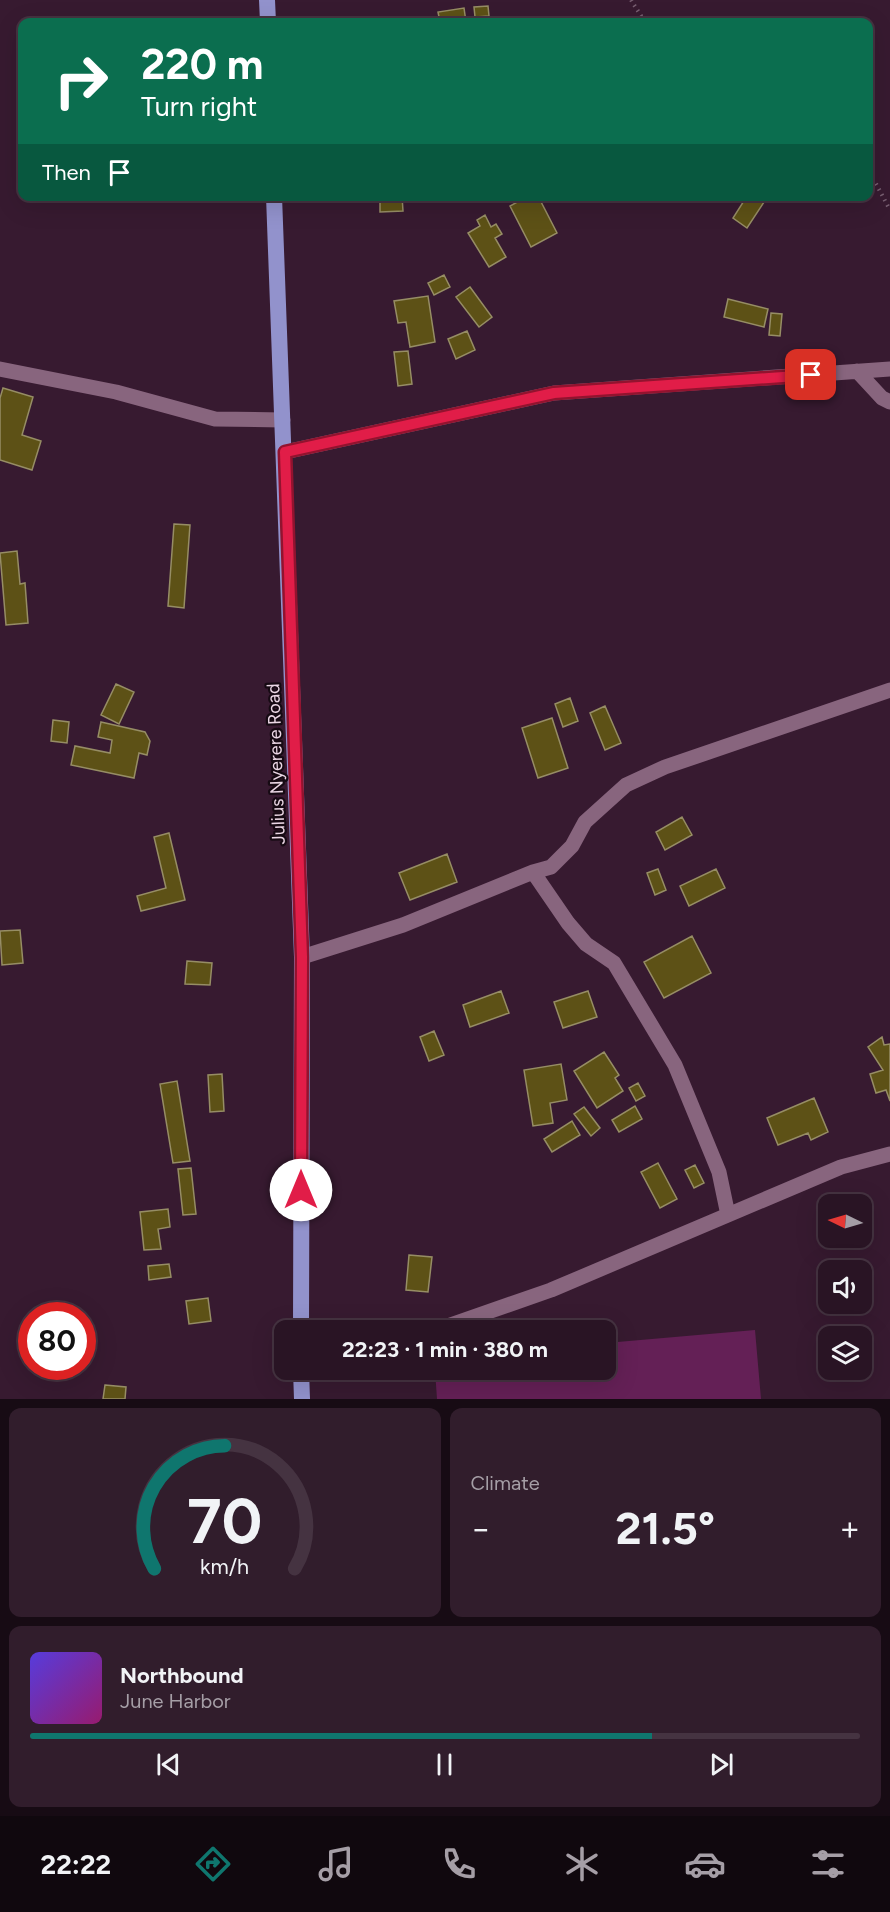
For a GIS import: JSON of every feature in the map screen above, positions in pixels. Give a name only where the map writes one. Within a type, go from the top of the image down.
[{"type":"highway","points":[[267,0],[268,18]]},
{"type":"highway","name":"Julius Nyerere Road","points":[[274,201],[302,957],[301,1320]]},
{"type":"highway","points":[[301,1380],[302,1399]]},
{"type":"street","points":[[0,369],[116,392],[215,419],[283,420]]},
{"type":"street","points":[[285,452],[554,393],[890,369]]},
{"type":"street","points":[[857,371],[882,398],[890,402]]},
{"type":"street","points":[[302,957],[403,925],[533,872],[552,867],[572,846],[585,822],[626,785],[665,767],[890,690]]},
{"type":"street","points":[[533,872],[580,937],[614,963],[631,988],[650,1027],[675,1065],[719,1172],[728,1215]]},
{"type":"street","points":[[465,1320],[551,1290],[841,1167],[890,1154]]},
{"type":"path","points":[[631,0],[642,18]]},
{"type":"path","points":[[873,179],[890,210]]},
{"type":"shaded area","points":[[755,1330],[761,1399],[437,1399],[436,1380],[616,1380],[616,1342]]},
{"type":"building","points":[[488,6],[489,16],[475,17],[474,7]]},
{"type":"building","points":[[464,8],[465,18],[439,18],[438,12]]},
{"type":"building","points":[[380,201],[402,201],[403,211],[380,212]]},
{"type":"building","points":[[519,201],[541,201],[557,233],[531,247],[510,206]]},
{"type":"building","points":[[744,201],[765,201],[747,228],[733,218]]},
{"type":"building","points":[[485,215],[491,227],[496,224],[502,234],[495,238],[506,257],[489,267],[468,233],[480,226],[477,220]]},
{"type":"building","points":[[444,275],[450,287],[434,295],[428,283]]},
{"type":"building","points":[[470,287],[492,317],[479,327],[456,297]]},
{"type":"building","points":[[428,296],[435,342],[410,347],[406,322],[398,323],[394,301]]},
{"type":"building","points":[[728,299],[768,309],[764,327],[724,317]]},
{"type":"building","points":[[771,313],[782,314],[780,336],[769,335]]},
{"type":"building","points":[[467,331],[475,350],[456,359],[448,339]]},
{"type":"building","points":[[408,351],[412,384],[398,386],[394,352]]},
{"type":"building","points":[[3,388],[33,397],[22,435],[41,441],[32,470],[0,460],[0,398]]},
{"type":"building","points":[[174,524],[190,525],[184,608],[168,606]]},
{"type":"building","points":[[17,551],[20,584],[25,583],[28,623],[6,625],[0,553]]},
{"type":"building","points":[[116,684],[134,692],[119,724],[101,715]]},
{"type":"building","points":[[570,698],[578,721],[563,727],[555,704]]},
{"type":"building","points":[[605,706],[621,743],[605,750],[590,713]]},
{"type":"building","points":[[552,718],[568,768],[538,778],[522,728]]},
{"type":"building","points":[[53,720],[69,722],[67,743],[51,741]]},
{"type":"building","points":[[101,722],[145,732],[150,741],[147,755],[139,753],[134,778],[71,765],[75,746],[110,753],[112,740],[98,737]]},
{"type":"building","points":[[682,817],[692,835],[665,850],[656,832]]},
{"type":"building","points":[[169,833],[185,900],[141,911],[137,896],[166,888],[154,837]]},
{"type":"building","points":[[447,854],[457,882],[410,900],[399,873]]},
{"type":"building","points":[[658,869],[666,890],[655,895],[647,873]]},
{"type":"building","points":[[716,869],[725,888],[689,906],[680,886]]},
{"type":"building","points":[[20,930],[23,963],[2,965],[0,931]]},
{"type":"building","points":[[692,936],[711,973],[664,998],[644,962]]},
{"type":"building","points":[[187,961],[212,963],[210,985],[185,984]]},
{"type":"building","points":[[501,991],[509,1013],[470,1027],[463,1005]]},
{"type":"building","points":[[588,991],[597,1017],[563,1028],[554,1002]]},
{"type":"building","points":[[434,1031],[444,1055],[429,1061],[420,1037]]},
{"type":"building","points":[[882,1037],[884,1045],[890,1044],[890,1101],[886,1090],[876,1093],[870,1074],[883,1070],[868,1047]]},
{"type":"building","points":[[604,1052],[619,1075],[615,1078],[623,1091],[597,1108],[574,1071]]},
{"type":"building","points":[[561,1064],[567,1100],[550,1103],[553,1123],[533,1126],[524,1070]]},
{"type":"building","points":[[222,1074],[224,1111],[210,1112],[208,1075]]},
{"type":"building","points":[[177,1081],[190,1161],[173,1163],[160,1084]]},
{"type":"building","points":[[638,1083],[645,1096],[636,1101],[629,1088]]},
{"type":"building","points":[[814,1098],[828,1132],[811,1140],[808,1133],[778,1145],[767,1118]]},
{"type":"building","points":[[635,1106],[642,1119],[619,1132],[612,1120]]},
{"type":"building","points":[[584,1107],[600,1128],[591,1136],[574,1114]]},
{"type":"building","points":[[572,1121],[580,1135],[552,1152],[544,1139]]},
{"type":"building","points":[[658,1163],[677,1199],[660,1208],[641,1172]]},
{"type":"building","points":[[695,1165],[704,1183],[694,1188],[685,1170]]},
{"type":"building","points":[[191,1168],[196,1214],[183,1215],[178,1169]]},
{"type":"building","points":[[168,1209],[170,1227],[158,1229],[161,1249],[144,1250],[140,1212]]},
{"type":"building","points":[[409,1255],[432,1257],[428,1292],[406,1290]]},
{"type":"building","points":[[169,1264],[171,1277],[149,1280],[148,1266]]},
{"type":"building","points":[[208,1298],[211,1321],[189,1324],[186,1301]]},
{"type":"building","points":[[105,1385],[126,1387],[125,1399],[103,1399]]},
{"type":"route","points":[[301,1190],[302,957],[285,452],[554,393],[811,375]]}]
